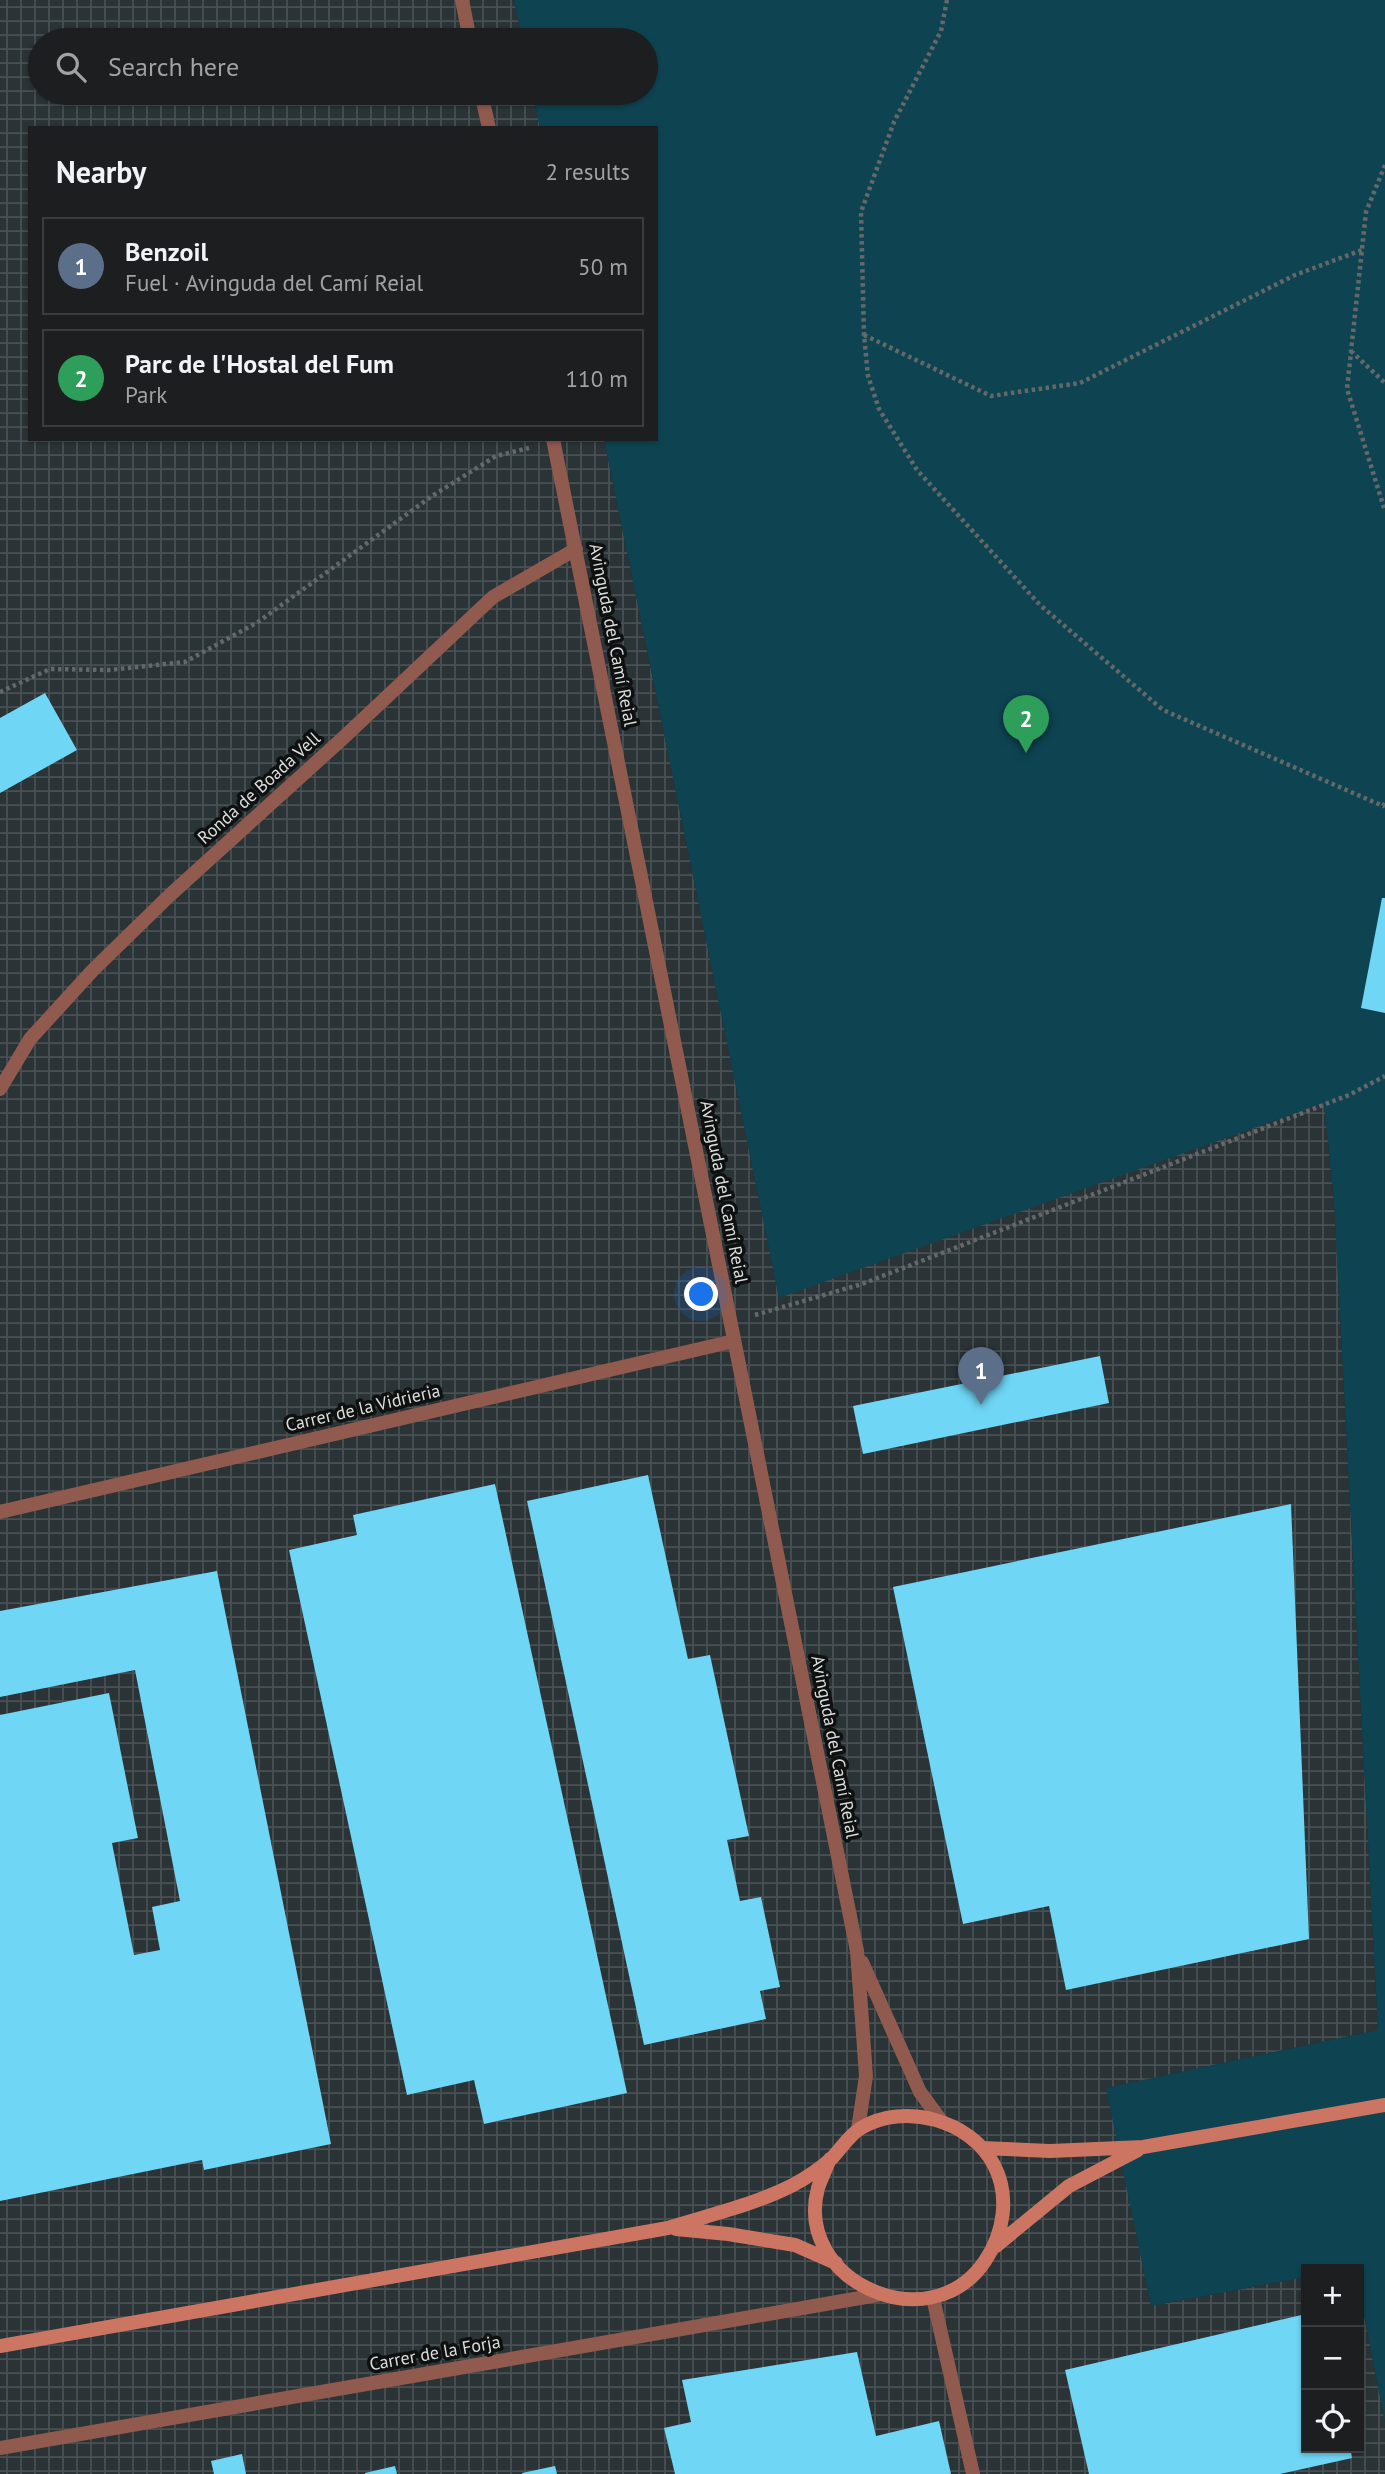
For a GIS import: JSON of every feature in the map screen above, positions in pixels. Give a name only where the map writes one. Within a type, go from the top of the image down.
[{"type":"main road","points":[[982,2148],[1050,2151],[1143,2147],[1385,2105]]},
{"type":"main road","points":[[0,2346],[668,2228],[769,2196],[796,2184],[830,2159],[858,2129],[876,2120],[908,2114],[943,2122],[965,2134],[982,2148],[994,2165],[1001,2184],[1003,2208],[995,2247]]},
{"type":"main road","points":[[830,2159],[818,2189],[816,2217],[824,2247],[844,2274],[877,2295],[908,2301],[933,2298],[963,2284],[979,2271],[995,2247],[1069,2186],[1143,2147]]},
{"type":"main road","points":[[668,2228],[795,2245],[836,2264]]},
{"type":"street","points":[[462,0],[468,28]]},
{"type":"street","points":[[484,105],[489,126]]},
{"type":"street","name":"Avinguda del Camí Reial","points":[[554,441],[857,1951],[866,2076],[858,2129]]},
{"type":"street","name":"Ronda de Boada Vell","points":[[0,1089],[30,1039],[93,970],[170,894],[342,739],[493,597],[576,549]]},
{"type":"street","name":"Carrer de la Vidrieria","points":[[0,1513],[734,1341]]},
{"type":"street","name":"Avinguda del Camí Reial","points":[[857,1951],[920,2092],[943,2122]]},
{"type":"street","name":"Carrer de la Forja","points":[[0,2448],[877,2295]]},
{"type":"street","points":[[933,2298],[973,2474]]},
{"type":"path","points":[[947,0],[941,31],[894,122],[861,212],[864,335],[868,376],[878,409],[917,470],[1040,605],[1163,710],[1383,806],[1385,803]]},
{"type":"path","points":[[1385,165],[1366,212],[1347,389],[1385,511]]},
{"type":"path","points":[[864,335],[991,396],[1080,383],[1295,275],[1362,250]]},
{"type":"path","points":[[1351,351],[1385,383]]},
{"type":"path","points":[[0,692],[50,669],[109,670],[185,662],[258,622],[432,496],[496,456],[550,441]]},
{"type":"path","points":[[730,1322],[862,1284],[1349,1095],[1385,1076]]},
{"type":"shaded area","points":[[0,0],[514,0],[520,28],[28,28],[28,105],[535,105],[540,126],[28,126],[28,441],[604,441],[779,1297],[1324,1102],[1334,1201],[1378,2030],[1107,2088],[1151,2306],[1301,2278],[1301,2453],[1364,2453],[1364,2315],[1385,2422],[1385,2474],[0,2474]]},
{"type":"shaded area","points":[[514,0],[1385,0],[1385,2422],[1364,2315],[1364,2264],[1301,2264],[1301,2278],[1151,2306],[1106,2088],[1378,2030],[1334,1201],[1324,1103],[779,1298],[604,441],[658,441],[658,126],[540,126],[535,105],[658,105],[658,28],[520,28]]},
{"type":"building","points":[[45,693],[77,750],[0,793],[0,718]]},
{"type":"building","points":[[1382,898],[1385,898],[1385,1013],[1361,1008]]},
{"type":"building","points":[[1100,1356],[1109,1403],[863,1454],[853,1406]]},
{"type":"building","points":[[648,1475],[688,1659],[710,1655],[749,1836],[727,1840],[740,1901],[761,1897],[780,1987],[760,1991],[766,2019],[644,2045],[527,1501]]},
{"type":"building","points":[[495,1484],[627,2093],[484,2124],[474,2080],[407,2095],[289,1550],[357,1535],[353,1515]]},
{"type":"building","points":[[1291,1504],[1309,1939],[1066,1990],[1049,1906],[963,1924],[893,1587]]},
{"type":"building","points":[[217,1571],[331,2144],[204,2170],[202,2160],[0,2201],[0,1715],[109,1693],[138,1838],[112,1843],[134,1955],[160,1950],[152,1907],[180,1901],[135,1670],[0,1697],[0,1611]]},
{"type":"building","points":[[1301,2315],[1301,2453],[1351,2453],[1352,2458],[1280,2474],[1089,2474],[1065,2370]]},
{"type":"building","points":[[857,2352],[876,2436],[939,2421],[951,2474],[675,2474],[664,2428],[691,2422],[682,2380]]},
{"type":"building","points":[[242,2454],[246,2474],[214,2474],[211,2461]]},
{"type":"building","points":[[395,2466],[397,2474],[365,2474],[365,2473]]},
{"type":"building","points":[[555,2466],[557,2474],[522,2474],[522,2473]]},
{"type":"place","name":"Parc de l'Hostal del Fum","points":[[1026,753]]},
{"type":"place","name":"Benzoil","points":[[981,1405]]}]
